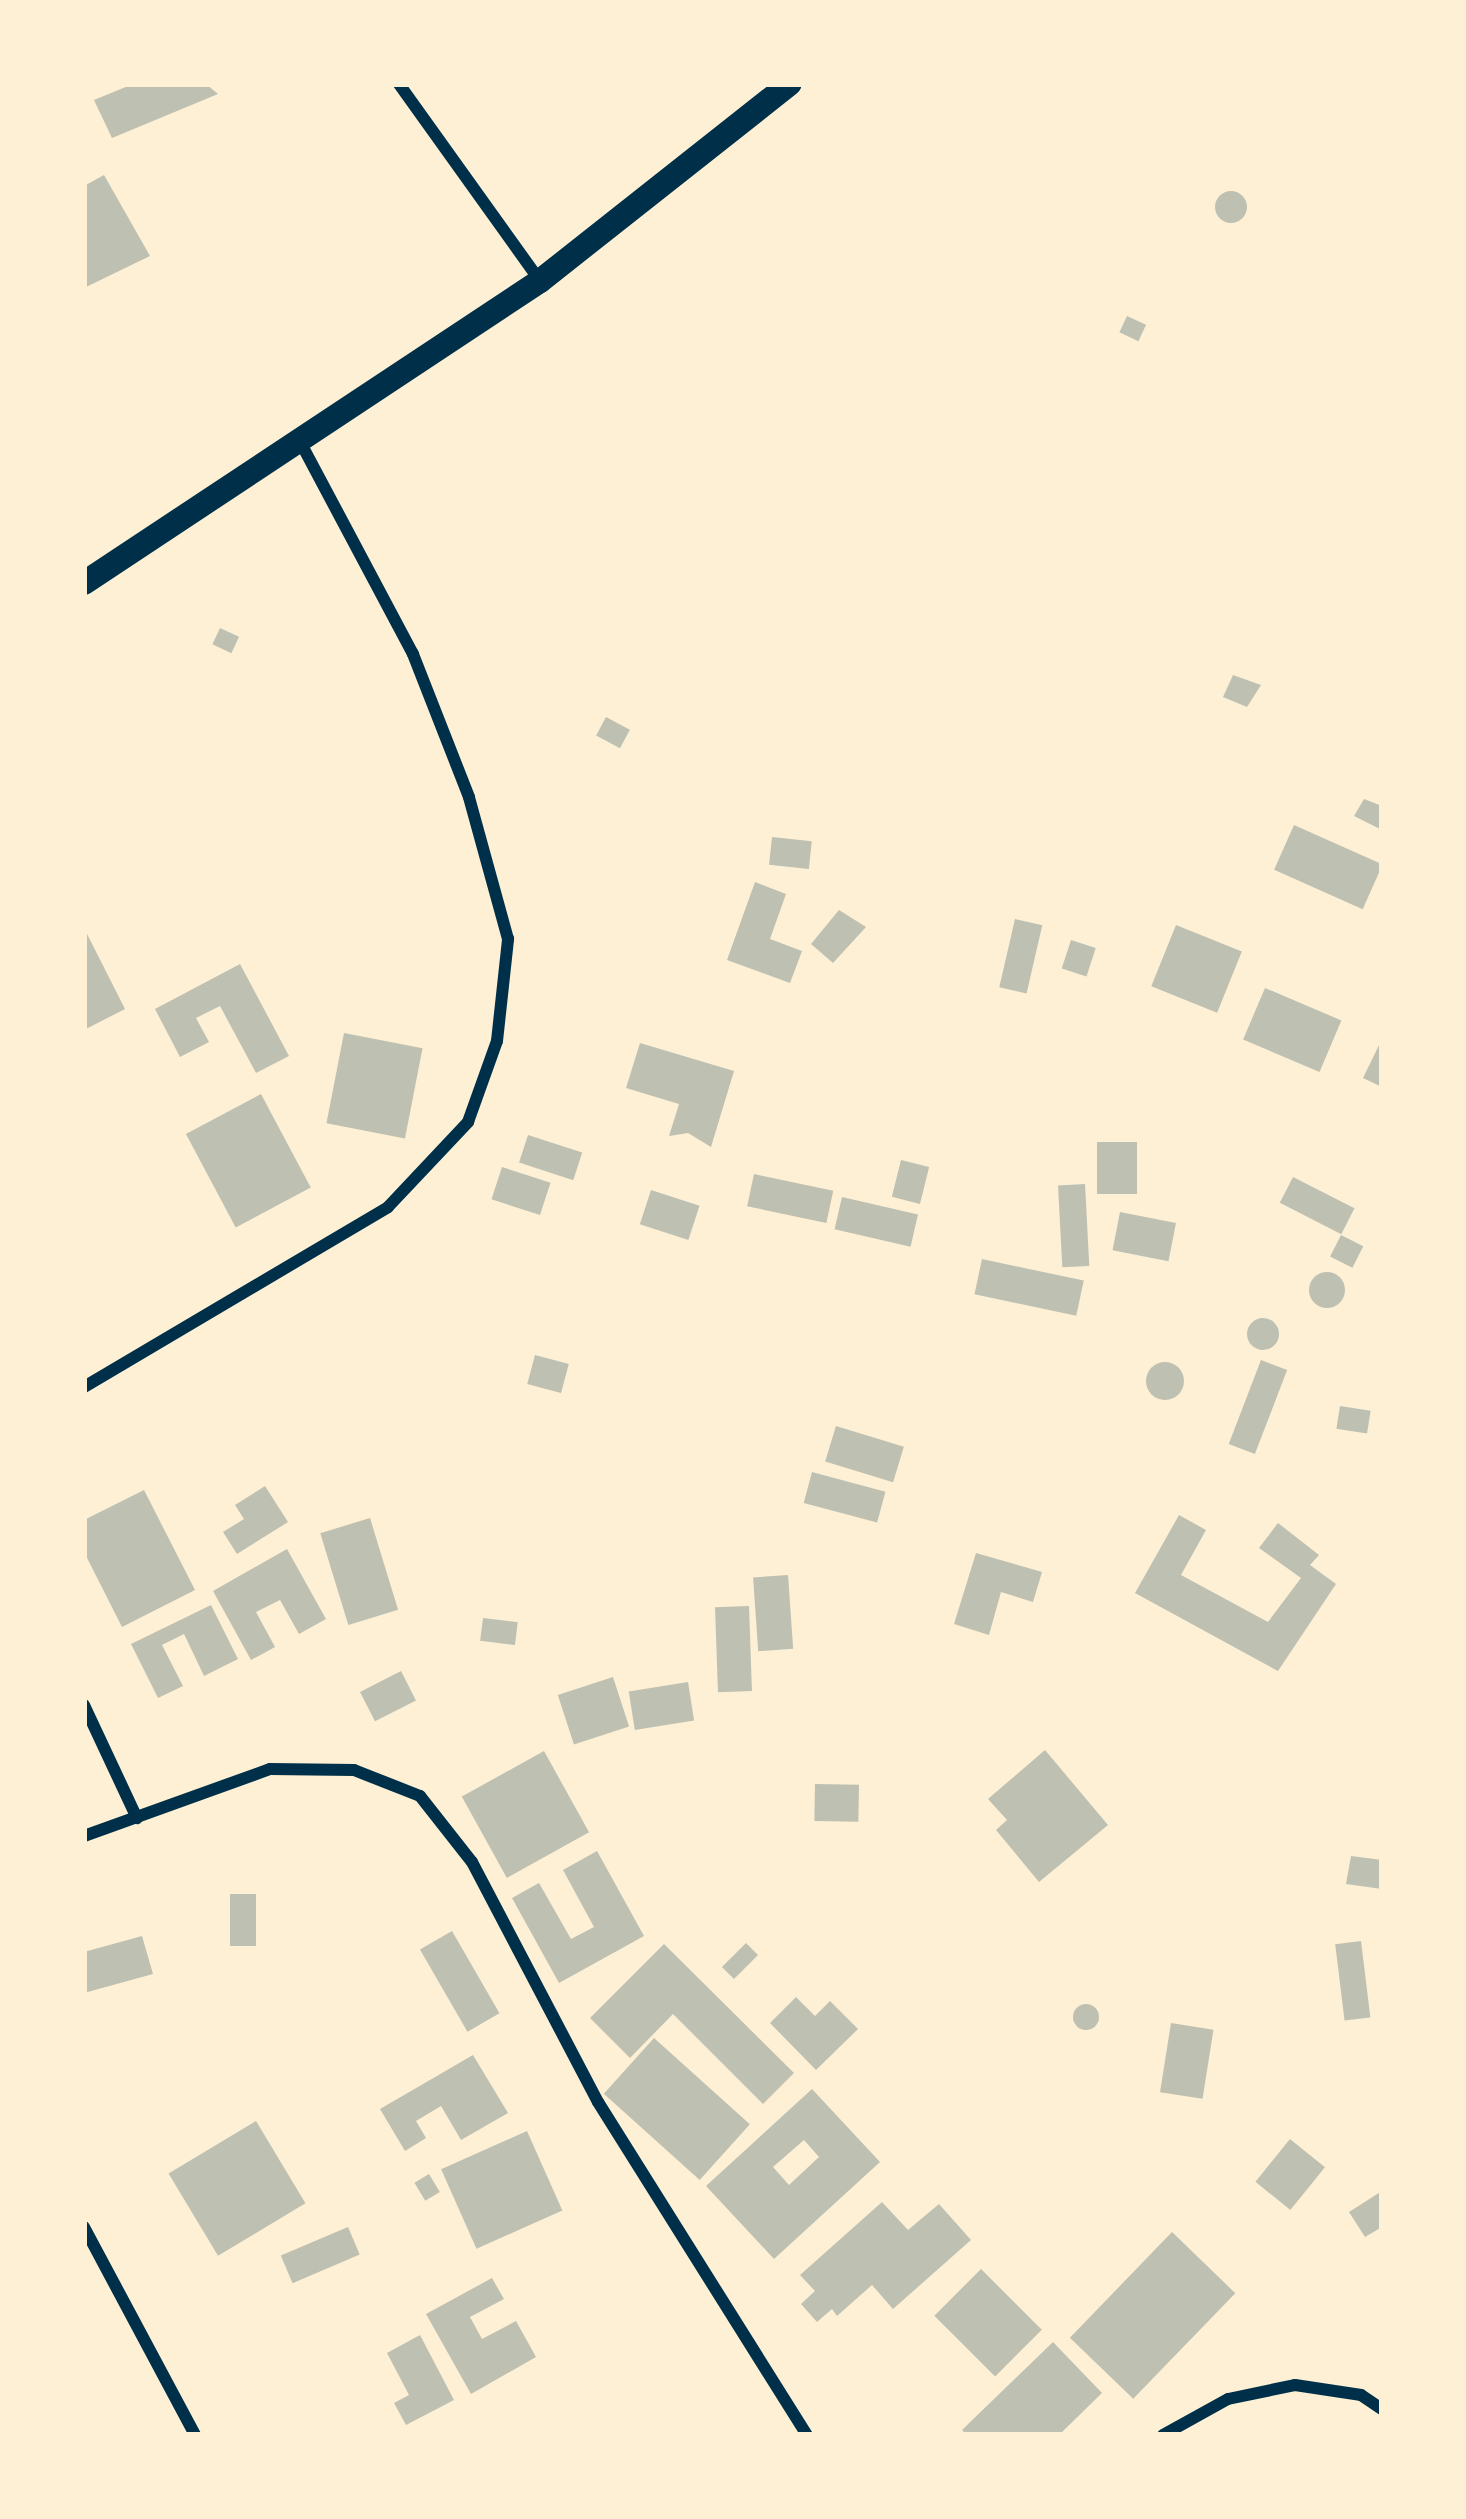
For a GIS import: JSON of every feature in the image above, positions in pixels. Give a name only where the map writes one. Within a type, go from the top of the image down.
[{"type":"main road","points":[[84,583],[302,445],[540,280],[789,84]]},
{"type":"street","points":[[399,84],[540,280]]},
{"type":"street","points":[[84,1387],[388,1207],[468,1122],[496,1041],[508,939],[469,797],[413,654],[302,445]]},
{"type":"street","points":[[84,1705],[136,1818]]},
{"type":"street","points":[[84,1835],[270,1769],[354,1770],[420,1796],[472,1862],[598,2102],[807,2435]]},
{"type":"street","points":[[84,2227],[195,2435]]},
{"type":"street","points":[[1163,2435],[1228,2399],[1295,2385],[1360,2395],[1382,2409]]},
{"type":"building","points":[[133,84],[206,84],[218,94],[112,138],[94,100]]},
{"type":"building","points":[[104,175],[150,256],[84,288],[84,186]]},
{"type":"building","points":[[1231,191],[1242,196],[1247,207],[1242,218],[1231,223],[1220,218],[1215,207],[1220,196]]},
{"type":"building","points":[[1127,316],[1146,325],[1138,341],[1119,332]]},
{"type":"building","points":[[220,628],[239,637],[231,653],[212,644]]},
{"type":"building","points":[[1233,675],[1261,685],[1247,707],[1223,697]]},
{"type":"building","points":[[606,717],[630,730],[620,748],[596,736]]},
{"type":"building","points":[[1364,799],[1382,806],[1382,830],[1354,816]]},
{"type":"building","points":[[1294,825],[1382,864],[1363,909],[1274,870]]},
{"type":"building","points":[[772,837],[812,841],[809,869],[769,865]]},
{"type":"building","points":[[755,882],[786,894],[770,939],[802,951],[790,983],[727,960]]},
{"type":"building","points":[[839,910],[866,927],[833,963],[811,944]]},
{"type":"building","points":[[1015,919],[1042,925],[1027,994],[999,987]]},
{"type":"building","points":[[1176,925],[1242,952],[1217,1013],[1151,986]]},
{"type":"building","points":[[84,928],[125,1009],[84,1030]]},
{"type":"building","points":[[1071,940],[1096,948],[1086,977],[1062,969]]},
{"type":"building","points":[[240,964],[289,1056],[256,1073],[220,1006],[196,1018],[209,1042],[180,1057],[155,1009]]},
{"type":"building","points":[[1265,988],[1341,1020],[1320,1072],[1243,1040]]},
{"type":"building","points":[[344,1033],[423,1048],[405,1139],[326,1123]]},
{"type":"building","points":[[1382,1039],[1382,1087],[1363,1078]]},
{"type":"building","points":[[640,1043],[734,1071],[711,1147],[688,1133],[669,1136],[679,1104],[626,1088]]},
{"type":"building","points":[[261,1094],[311,1188],[236,1227],[186,1134]]},
{"type":"building","points":[[528,1135],[582,1153],[573,1180],[519,1163]]},
{"type":"building","points":[[1097,1142],[1137,1142],[1137,1194],[1097,1194]]},
{"type":"building","points":[[901,1160],[929,1167],[920,1204],[892,1197]]},
{"type":"building","points":[[502,1167],[551,1183],[540,1215],[491,1199]]},
{"type":"building","points":[[754,1174],[833,1191],[826,1223],[747,1206]]},
{"type":"building","points":[[1293,1177],[1354,1208],[1341,1234],[1280,1203]]},
{"type":"building","points":[[1085,1184],[1089,1266],[1062,1267],[1058,1185]]},
{"type":"building","points":[[651,1190],[700,1206],[688,1240],[640,1224]]},
{"type":"building","points":[[842,1197],[918,1215],[911,1247],[835,1229]]},
{"type":"building","points":[[1120,1212],[1176,1223],[1169,1261],[1113,1250]]},
{"type":"building","points":[[1341,1235],[1363,1246],[1352,1268],[1330,1256]]},
{"type":"building","points":[[982,1259],[1084,1281],[1076,1316],[975,1294]]},
{"type":"building","points":[[1327,1272],[1340,1277],[1345,1290],[1340,1303],[1327,1308],[1314,1303],[1309,1290],[1314,1277]]},
{"type":"building","points":[[1263,1318],[1274,1323],[1279,1334],[1274,1345],[1263,1350],[1252,1345],[1247,1334],[1252,1323]]},
{"type":"building","points":[[535,1355],[569,1364],[561,1393],[527,1384]]},
{"type":"building","points":[[1261,1360],[1287,1370],[1255,1454],[1229,1444]]},
{"type":"building","points":[[1165,1362],[1178,1368],[1184,1381],[1178,1394],[1165,1400],[1152,1394],[1146,1381],[1152,1368]]},
{"type":"building","points":[[1340,1406],[1371,1411],[1367,1434],[1336,1429]]},
{"type":"building","points":[[836,1426],[904,1447],[893,1482],[825,1461]]},
{"type":"building","points":[[812,1472],[885,1492],[877,1523],[804,1503]]},
{"type":"building","points":[[265,1486],[288,1522],[237,1554],[223,1532],[244,1519],[235,1505]]},
{"type":"building","points":[[144,1490],[195,1590],[122,1627],[84,1552],[84,1520]]},
{"type":"building","points":[[1179,1515],[1206,1530],[1181,1575],[1268,1622],[1301,1578],[1259,1548],[1278,1523],[1319,1555],[1310,1565],[1336,1584],[1278,1671],[1135,1593]]},
{"type":"building","points":[[370,1518],[398,1610],[348,1625],[320,1533]]},
{"type":"building","points":[[287,1549],[326,1619],[299,1634],[280,1600],[256,1612],[275,1647],[251,1660],[213,1591]]},
{"type":"building","points":[[976,1553],[1042,1572],[1033,1602],[1001,1592],[989,1635],[954,1624]]},
{"type":"building","points":[[788,1575],[793,1649],[758,1651],[753,1577]]},
{"type":"building","points":[[211,1605],[238,1659],[204,1676],[184,1634],[162,1645],[183,1686],[158,1698],[131,1644]]},
{"type":"building","points":[[749,1606],[752,1691],[718,1692],[715,1607]]},
{"type":"building","points":[[483,1618],[518,1622],[515,1645],[480,1641]]},
{"type":"building","points":[[401,1671],[416,1700],[375,1721],[360,1692]]},
{"type":"building","points":[[613,1677],[629,1726],[574,1744],[558,1695]]},
{"type":"building","points":[[688,1682],[694,1721],[635,1730],[629,1691]]},
{"type":"building","points":[[1045,1750],[1108,1825],[1039,1882],[996,1830],[1007,1820],[988,1799]]},
{"type":"building","points":[[544,1751],[589,1832],[507,1878],[462,1797]]},
{"type":"building","points":[[815,1784],[859,1785],[858,1822],[814,1821]]},
{"type":"building","points":[[597,1851],[644,1936],[559,1983],[512,1898],[539,1883],[571,1939],[594,1927],[563,1870]]},
{"type":"building","points":[[1351,1856],[1382,1860],[1382,1889],[1346,1884]]},
{"type":"building","points":[[230,1894],[256,1894],[256,1946],[230,1946]]},
{"type":"building","points":[[452,1931],[500,2013],[467,2032],[420,1949]]},
{"type":"building","points":[[142,1936],[153,1974],[84,1993],[84,1952]]},
{"type":"building","points":[[1361,1941],[1370,2017],[1345,2021],[1335,1944]]},
{"type":"building","points":[[746,1943],[758,1955],[734,1979],[722,1967]]},
{"type":"building","points":[[664,1944],[794,2073],[763,2104],[673,2014],[630,2058],[590,2018]]},
{"type":"building","points":[[796,1997],[815,2016],[830,2001],[858,2029],[816,2070],[770,2023]]},
{"type":"building","points":[[1086,2004],[1099,2017],[1086,2030],[1073,2017]]},
{"type":"building","points":[[1171,2023],[1213,2030],[1203,2099],[1160,2092]]},
{"type":"building","points":[[654,2038],[750,2124],[700,2180],[604,2094]]},
{"type":"building","points":[[473,2055],[508,2113],[461,2140],[441,2106],[416,2121],[426,2138],[405,2151],[380,2109]]},
{"type":"building","points":[[812,2089],[880,2162],[774,2259],[706,2186]],"holes":[[[804,2140],[819,2157],[789,2185],[773,2167]]]},
{"type":"building","points":[[256,2121],[305,2203],[218,2256],[169,2174]]},
{"type":"building","points":[[527,2131],[562,2210],[477,2249],[441,2169]]},
{"type":"building","points":[[1290,2139],[1325,2167],[1290,2210],[1255,2182]]},
{"type":"building","points":[[429,2174],[440,2192],[425,2201],[414,2183]]},
{"type":"building","points":[[1382,2191],[1382,2227],[1365,2237],[1349,2212]]},
{"type":"building","points":[[882,2202],[908,2230],[939,2204],[971,2240],[893,2309],[872,2285],[837,2316],[832,2309],[817,2322],[801,2304],[815,2291],[800,2275]]},
{"type":"building","points":[[348,2227],[360,2255],[293,2283],[281,2256]]},
{"type":"building","points":[[1172,2232],[1235,2293],[1133,2399],[1070,2338]]},
{"type":"building","points":[[981,2269],[1042,2330],[995,2376],[934,2316]]},
{"type":"building","points":[[492,2278],[504,2299],[470,2317],[482,2339],[516,2321],[536,2357],[471,2394],[426,2314]]},
{"type":"building","points":[[420,2335],[454,2400],[406,2425],[394,2403],[409,2395],[387,2353]]},
{"type":"building","points":[[1053,2342],[1102,2393],[1059,2435],[967,2435],[962,2430]]}]
